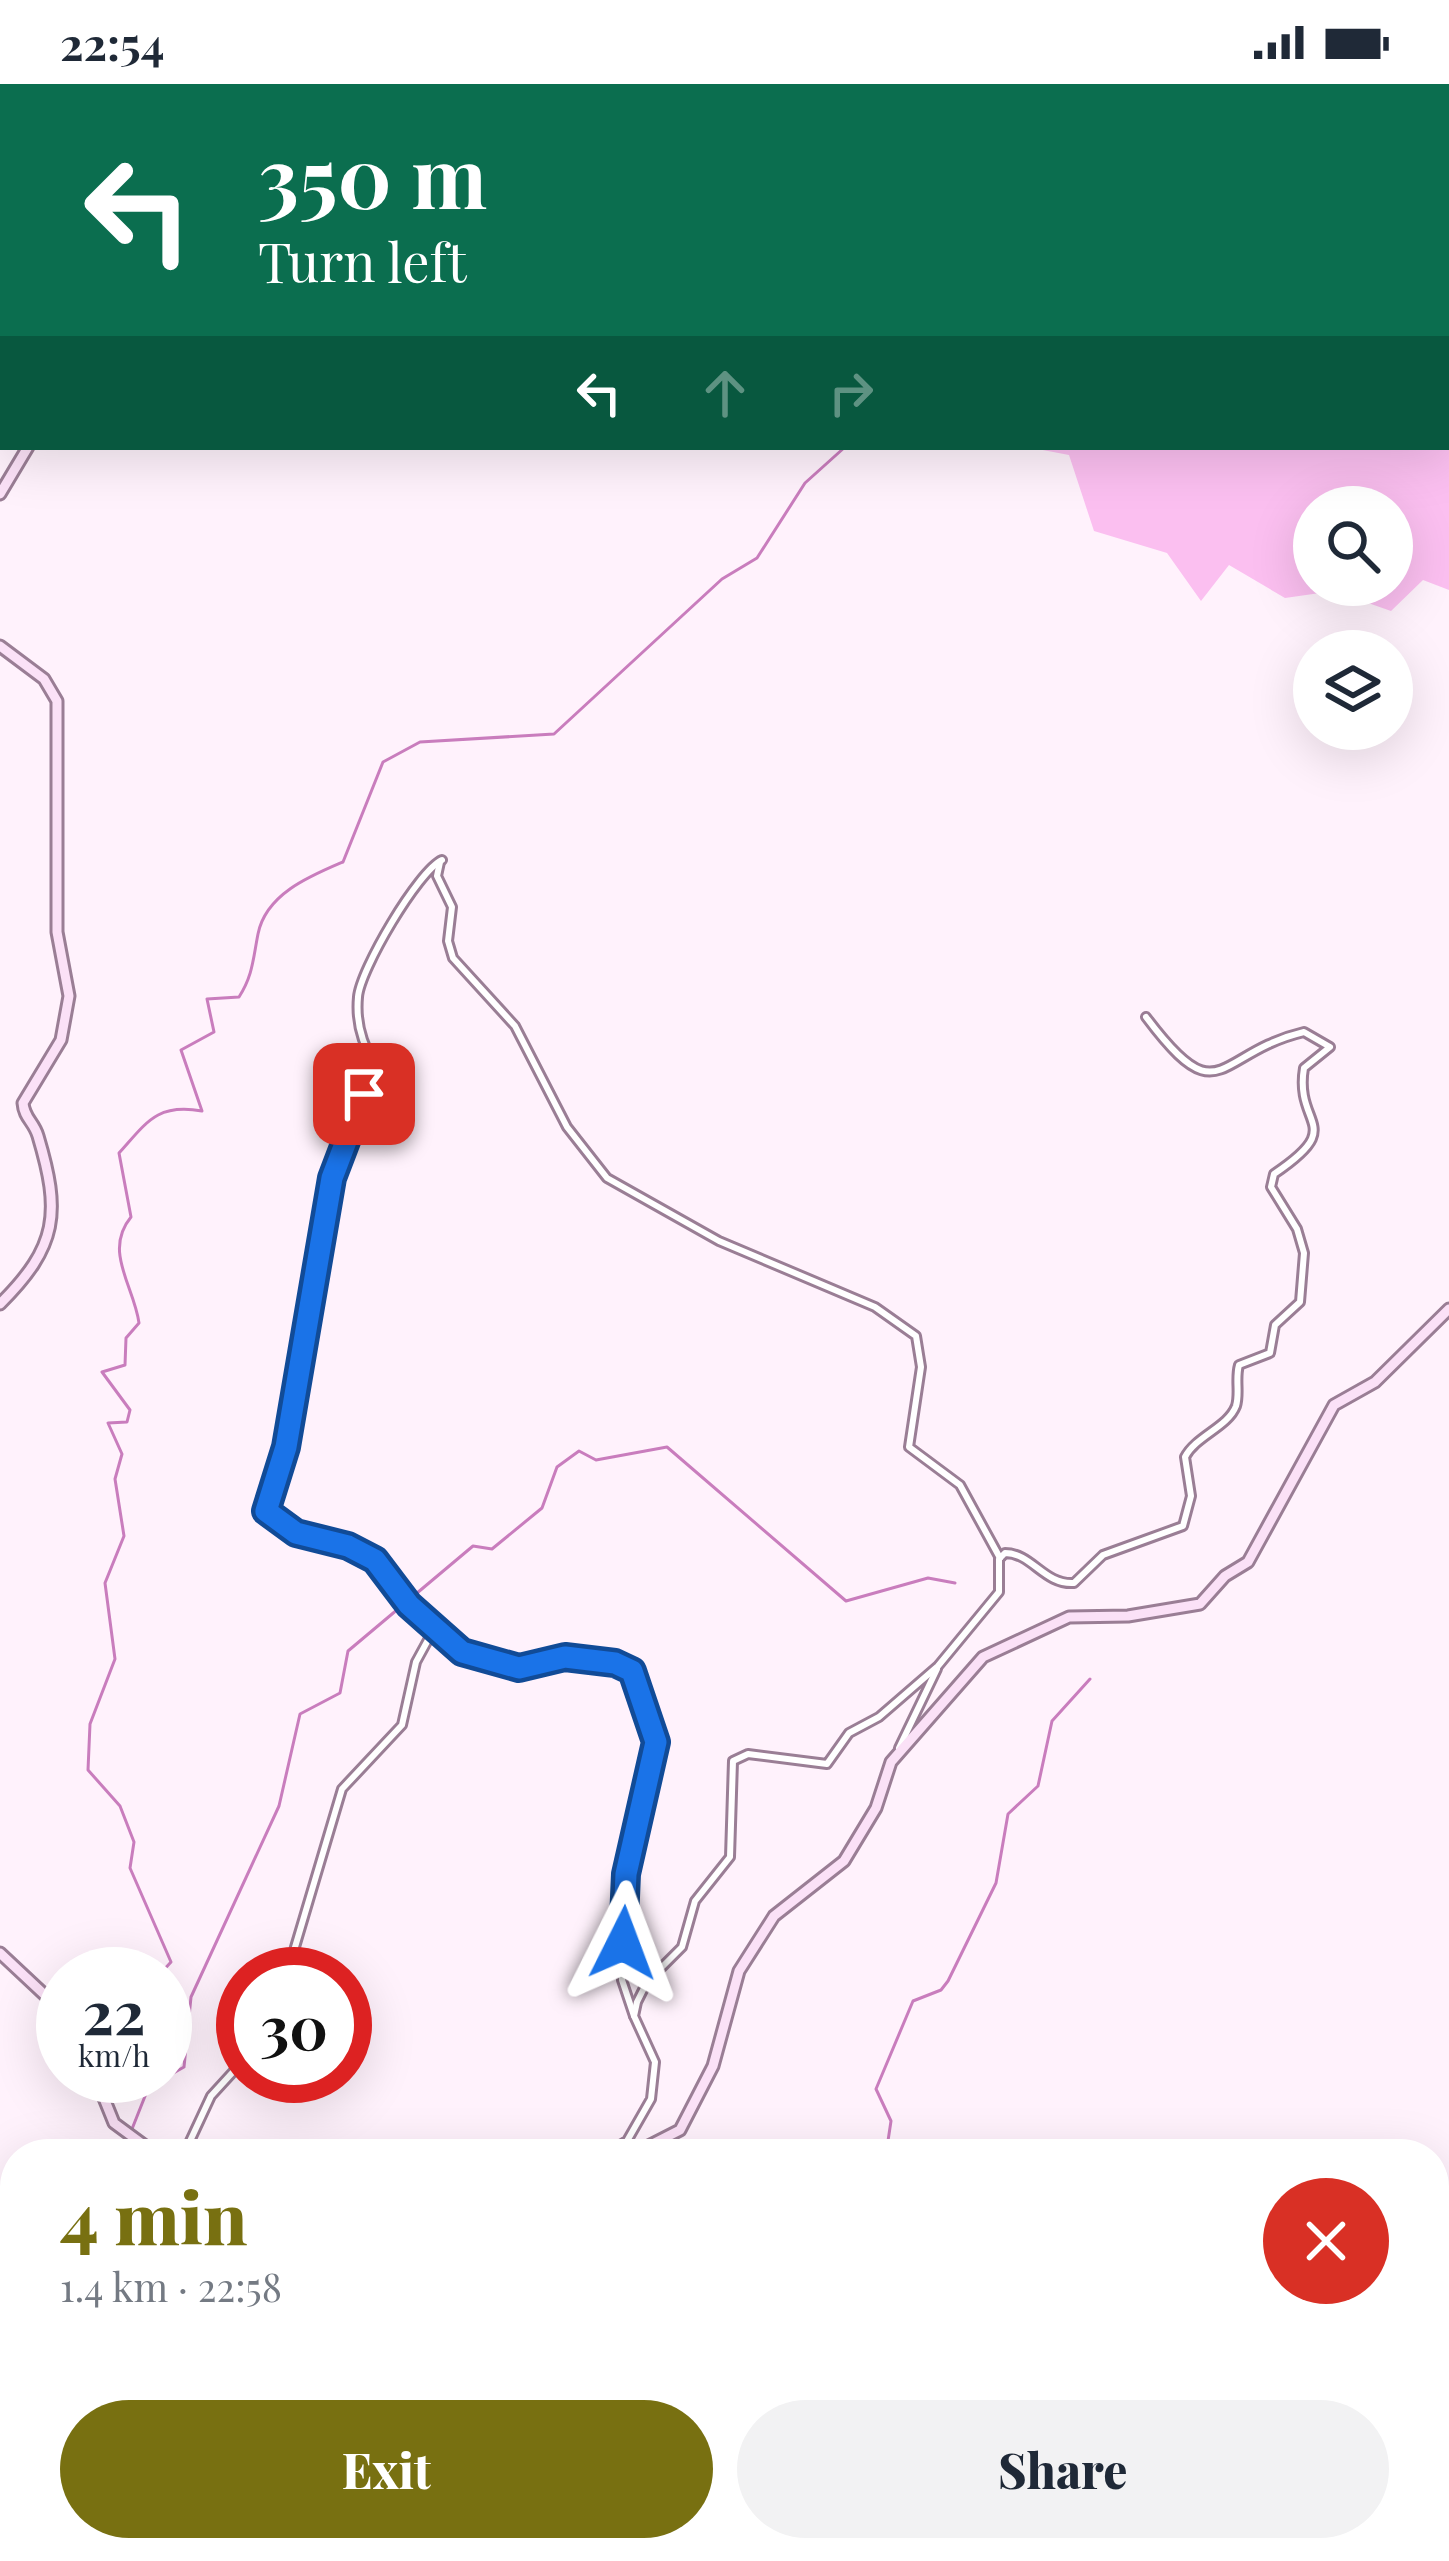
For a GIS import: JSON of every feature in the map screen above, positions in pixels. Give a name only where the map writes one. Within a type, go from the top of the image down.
[{"type":"main road","points":[[0,494],[26,450]]},
{"type":"main road","points":[[0,646],[44,679],[57,701],[57,932],[69,996],[61,1040],[23,1103],[38,1137],[54,1225],[20,1284],[0,1304]]},
{"type":"main road","points":[[670,2139],[680,2130],[713,2066],[739,1971],[774,1916],[844,1861],[876,1808],[898,1753],[991,1650],[1069,1617],[1133,1616],[1190,1607],[1209,1598],[1225,1576],[1248,1562],[1334,1405],[1375,1382],[1449,1309]]},
{"type":"main road","points":[[0,1953],[36,1987]]},
{"type":"main road","points":[[106,2103],[114,2123],[133,2139]]},
{"type":"street","points":[[628,2139],[644,2117],[655,2078],[649,2046],[634,2016],[622,1980],[626,1874],[656,1742],[632,1671],[615,1663],[565,1657],[519,1668],[462,1652],[406,1602],[364,1553],[296,1533],[266,1511],[286,1447],[332,1178],[353,1114],[382,1078],[363,1046],[358,991],[422,875],[442,860],[437,876],[452,907],[448,940],[452,958],[514,1026],[567,1127],[607,1178],[719,1241],[789,1266],[875,1307],[916,1336],[921,1366],[910,1448],[960,1485],[1000,1558],[999,1592],[938,1666],[879,1717],[849,1733],[826,1763],[748,1754],[733,1761],[730,1857],[699,1894],[688,1937],[647,1982],[634,2016]]},
{"type":"street","points":[[1000,1558],[1016,1553],[1053,1581],[1074,1582],[1103,1555],[1183,1526],[1191,1496],[1185,1457],[1199,1438],[1232,1414],[1238,1402],[1239,1365],[1270,1353],[1275,1325],[1300,1303],[1304,1252],[1297,1229],[1271,1187],[1274,1174],[1308,1150],[1316,1132],[1301,1084],[1304,1068],[1330,1047],[1304,1032],[1270,1040],[1216,1072],[1197,1071],[1182,1064],[1146,1017]]},
{"type":"street","points":[[295,1947],[342,1789],[402,1725],[416,1662],[434,1629]]},
{"type":"street","points":[[898,1753],[938,1666]]},
{"type":"street","points":[[191,2139],[216,2091]]},
{"type":"shaded area","points":[[1043,450],[1449,450],[1449,590],[1423,580],[1413,590],[1413,486],[1293,486],[1293,597],[1285,598],[1229,565],[1201,601],[1167,553],[1094,531],[1069,455]]},
{"type":"waterway","points":[[164,1947],[130,1868],[134,1842],[120,1806],[88,1770],[90,1724],[115,1659],[105,1583],[124,1536],[115,1479],[122,1454],[108,1423],[127,1422],[130,1410],[102,1372],[125,1365],[126,1338],[139,1323],[120,1256],[123,1230],[131,1217],[119,1153],[154,1117],[174,1110],[202,1111],[181,1050],[214,1032],[207,999],[239,997],[270,908],[291,888],[343,862],[383,762],[420,742],[554,734],[722,579],[757,558],[805,483],[842,450]]},
{"type":"waterway","points":[[192,1995],[279,1806],[300,1714],[340,1693],[348,1651],[473,1546],[492,1549],[542,1508],[557,1467],[579,1451],[596,1460],[667,1447],[846,1601],[928,1578],[955,1583]]},
{"type":"waterway","points":[[888,2139],[891,2121],[876,2089],[913,2001],[941,1990],[948,1981],[996,1883],[1008,1814],[1038,1786],[1052,1721],[1090,1679]]},
{"type":"waterway","points":[[132,2129],[142,2103]]},
{"type":"route","points":[[364,1094],[332,1178],[286,1447],[266,1511],[296,1533],[348,1546],[375,1560],[409,1605],[434,1623],[438,1634],[471,1656],[519,1668],[565,1657],[615,1663],[632,1671],[656,1742],[642,1820],[626,1874],[623,1943]]}]
